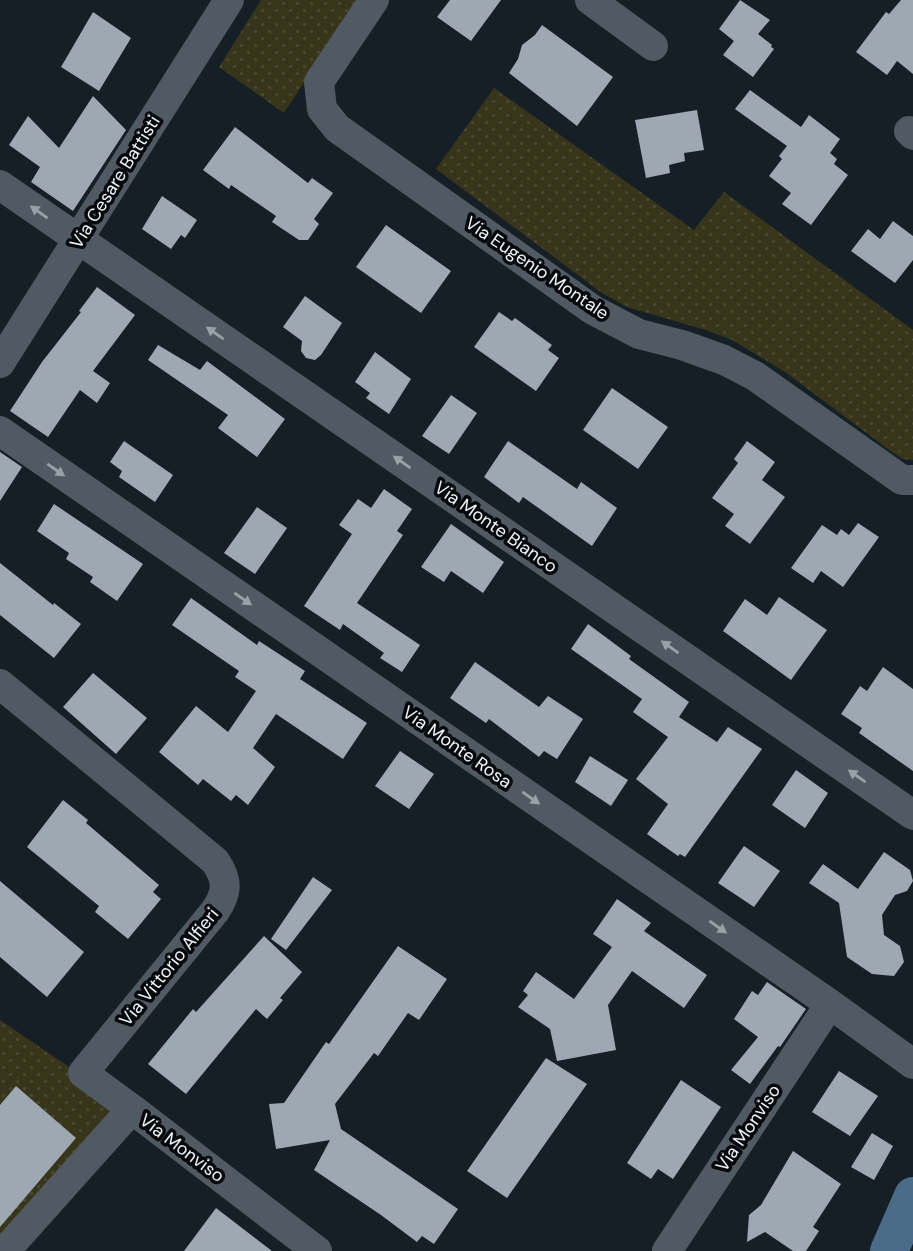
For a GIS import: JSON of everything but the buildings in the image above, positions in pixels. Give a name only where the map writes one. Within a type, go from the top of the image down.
[{"type":"street","name":"Via Cesare Battisti","points":[[0,363],[229,0]]},
{"type":"street","name":"Via Eugenio Montale","points":[[374,0],[319,82],[322,109],[337,128],[593,310],[639,334],[723,360],[755,376],[902,480],[913,480]]},
{"type":"street","points":[[590,0],[653,47]]},
{"type":"street","name":"Via Monte Bianco","points":[[0,185],[913,815]]},
{"type":"street","name":"Via Monte Rosa","points":[[0,431],[913,1064]]},
{"type":"street","name":"Via Vittorio Alfieri","points":[[0,684],[215,861],[224,873],[227,885],[224,898],[215,911],[83,1073],[132,1109]]},
{"type":"street","name":"Via Monviso","points":[[667,1251],[830,1004]]},
{"type":"street","name":"Via Monviso","points":[[5,1251],[132,1109],[317,1251]]},
{"type":"street","points":[[889,1251],[913,1196]]},
{"type":"shaded area","points":[[261,0],[358,0],[284,113],[219,67]]},
{"type":"shaded area","points":[[494,88],[694,230],[724,192],[913,330],[913,460],[903,459],[892,452],[785,372],[732,340],[627,307],[602,293],[436,169]]},
{"type":"shaded area","points":[[0,1020],[141,1116],[0,1251]]}]
